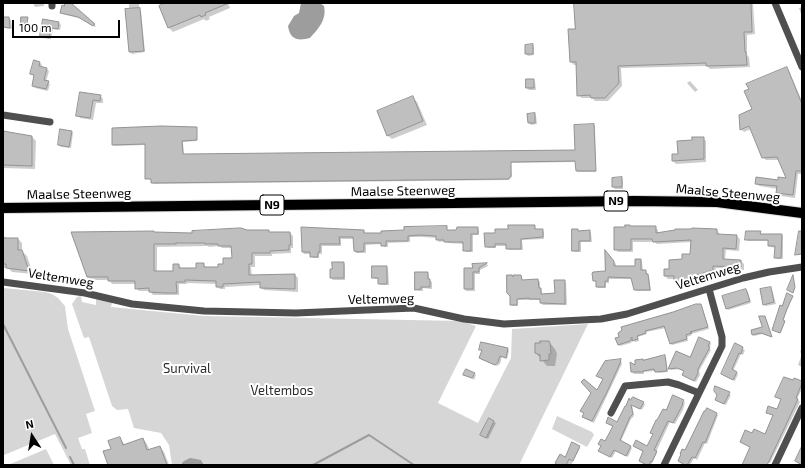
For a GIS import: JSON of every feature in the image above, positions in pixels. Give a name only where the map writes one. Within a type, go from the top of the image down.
[{"type":"main road","name":"Maalse Steenweg","points":[[3,208],[641,201],[717,202],[802,213]]},
{"type":"street","points":[[775,3],[802,67]]},
{"type":"street","points":[[3,114],[50,122]]},
{"type":"street","name":"Veltemweg","points":[[3,282],[85,293],[132,304],[204,311],[296,313],[414,308],[464,319],[504,324],[601,319],[627,314],[743,278],[802,267]]},
{"type":"street","points":[[664,465],[722,346],[722,337],[709,289]]},
{"type":"street","points":[[611,413],[625,386],[668,382],[699,393]]},
{"type":"street","points":[[775,465],[802,408]]},
{"type":"green space","points":[[3,288],[52,294],[65,306],[68,329],[95,411],[86,414],[92,433],[78,438],[82,449],[85,449],[90,465],[71,465],[55,434],[4,455]]},
{"type":"green space","name":"Veltembos","points":[[81,296],[82,302],[96,305],[96,300],[98,298],[112,303],[111,307],[204,316],[461,321],[476,326],[438,403],[478,423],[511,358],[512,329],[588,324],[519,465],[204,465],[201,460],[181,463],[180,465],[172,465],[169,445],[161,433],[134,428],[128,409],[117,410],[112,406],[89,337],[84,338],[72,304],[77,297]]},
{"type":"green space","points":[[557,416],[592,432],[594,435],[587,447],[552,429]]},
{"type":"green space","points":[[46,449],[54,465],[8,465]]},
{"type":"shaded area","points":[[301,3],[320,3],[324,6],[325,11],[323,20],[310,38],[295,38],[289,31],[288,26],[294,16],[299,13]]},
{"type":"shaded area","points":[[190,458],[201,460],[204,465],[180,465]]},
{"type":"building","points":[[65,3],[71,3],[95,24],[93,26],[78,17],[60,13],[62,5],[64,6]]},
{"type":"building","points":[[165,3],[229,3],[205,13],[206,15],[201,17],[200,15],[168,28],[159,6]]},
{"type":"building","points":[[574,3],[751,3],[752,32],[744,32],[747,65],[706,66],[706,63],[618,66],[619,83],[605,98],[591,98],[590,95],[577,96],[576,62],[570,62],[568,29],[575,29]]},
{"type":"building","points":[[140,8],[144,51],[129,52],[125,9]]},
{"type":"building","points":[[3,17],[9,17],[10,28],[3,27]]},
{"type":"building","points":[[21,17],[28,17],[27,24],[21,23]]},
{"type":"building","points":[[43,19],[59,22],[58,29],[51,28],[49,38],[40,36]]},
{"type":"building","points":[[533,44],[533,54],[525,54],[525,45]]},
{"type":"building","points":[[34,60],[40,62],[39,66],[47,68],[44,80],[49,81],[46,89],[32,86],[34,75],[30,74]]},
{"type":"building","points":[[787,67],[802,104],[802,171],[796,171],[793,195],[776,193],[777,186],[755,184],[756,177],[778,180],[778,177],[786,178],[777,157],[762,158],[749,126],[740,130],[739,115],[752,109],[744,91],[749,89],[746,84]]},
{"type":"building","points":[[526,79],[534,79],[534,88],[526,88]]},
{"type":"building","points":[[80,92],[101,95],[100,101],[93,100],[90,118],[76,116]]},
{"type":"building","points":[[413,96],[423,121],[387,136],[377,111]]},
{"type":"building","points":[[535,113],[535,123],[528,123],[527,114]]},
{"type":"building","points":[[594,124],[596,171],[576,171],[575,161],[511,162],[511,176],[508,179],[151,183],[151,179],[145,179],[145,144],[112,145],[112,128],[161,126],[197,127],[197,140],[182,141],[183,154],[575,150],[574,125]]},
{"type":"building","points":[[60,129],[72,131],[69,147],[58,145]]},
{"type":"building","points":[[3,131],[32,136],[32,166],[3,165]]},
{"type":"building","points":[[692,137],[704,137],[704,159],[672,161],[672,154],[678,154],[677,141],[692,140]]},
{"type":"building","points":[[622,177],[622,187],[612,187],[612,178]]},
{"type":"building","points":[[508,225],[535,225],[535,229],[543,229],[543,237],[521,239],[521,249],[506,249],[506,244],[495,244],[495,247],[485,247],[484,233],[495,233],[495,229],[508,229]]},
{"type":"building","points":[[625,225],[656,226],[656,233],[675,229],[692,228],[717,229],[717,234],[737,235],[736,249],[723,248],[723,259],[741,260],[741,267],[713,266],[713,270],[682,281],[674,281],[674,276],[664,276],[664,269],[669,269],[669,260],[682,259],[682,254],[690,254],[691,240],[653,242],[652,239],[631,239],[631,250],[614,250],[614,227],[625,227]]},
{"type":"building","points":[[447,226],[447,230],[456,230],[457,227],[478,227],[478,234],[471,234],[471,251],[463,251],[463,242],[444,242],[444,240],[436,240],[436,236],[420,235],[408,236],[408,241],[386,241],[386,246],[381,246],[381,243],[364,243],[364,251],[358,252],[354,251],[353,237],[339,237],[340,244],[320,244],[320,252],[318,252],[318,257],[310,257],[310,252],[302,252],[301,227],[364,230],[364,233],[381,233],[381,231],[404,230],[404,227]]},
{"type":"building","points":[[241,228],[247,230],[269,230],[269,232],[290,232],[291,245],[289,245],[289,250],[270,251],[270,253],[252,253],[252,264],[249,264],[249,275],[295,274],[295,289],[260,288],[260,282],[223,284],[223,287],[216,287],[216,281],[185,280],[185,282],[176,282],[177,293],[165,293],[149,292],[149,288],[135,289],[135,281],[108,281],[108,277],[87,277],[71,232],[154,231],[192,233],[192,231]],"holes":[[[154,244],[218,244],[218,246],[231,246],[232,258],[223,258],[223,264],[218,264],[218,267],[204,267],[204,263],[196,263],[196,268],[179,268],[179,264],[173,264],[173,271],[154,271]]]},
{"type":"building","points":[[572,229],[578,229],[578,231],[590,230],[590,241],[579,241],[579,251],[572,251]]},
{"type":"building","points":[[746,231],[761,231],[760,234],[782,234],[781,258],[774,258],[775,246],[768,246],[768,240],[745,240]]},
{"type":"building","points":[[799,231],[802,231],[802,254],[795,255]]},
{"type":"building","points":[[3,238],[18,238],[18,250],[22,250],[29,271],[6,268],[6,264],[3,264]]},
{"type":"building","points":[[605,250],[614,261],[614,266],[635,266],[635,259],[641,259],[641,270],[646,270],[646,274],[648,274],[650,290],[634,290],[631,278],[608,277],[608,281],[605,281],[605,287],[596,287],[596,281],[593,281],[592,273],[605,271]]},
{"type":"building","points":[[332,262],[344,262],[344,278],[330,278]]},
{"type":"building","points":[[487,263],[479,268],[479,272],[473,272],[473,289],[464,289],[464,268],[473,268],[472,264]]},
{"type":"building","points":[[372,266],[387,266],[387,284],[378,284],[378,278],[372,278]]},
{"type":"building","points":[[415,272],[428,272],[430,287],[421,287],[421,289],[415,290]]},
{"type":"building","points":[[507,275],[512,275],[513,277],[513,275],[521,275],[522,280],[538,279],[541,294],[555,293],[554,280],[565,280],[565,304],[540,303],[540,299],[529,298],[517,299],[517,305],[510,305],[510,296],[507,293]]},
{"type":"building","points":[[793,275],[795,287],[793,293],[787,290]]},
{"type":"building","points":[[771,287],[774,302],[763,305],[760,289]]},
{"type":"building","points":[[746,289],[750,301],[726,309],[722,296]]},
{"type":"building","points":[[787,293],[793,296],[783,320],[785,321],[780,333],[772,330],[780,305],[782,306]]},
{"type":"building","points":[[696,304],[701,304],[708,327],[690,332],[692,333],[686,335],[687,339],[670,344],[664,326],[645,331],[646,333],[637,336],[638,339],[632,341],[632,337],[630,341],[618,345],[615,338],[619,337],[618,333],[622,330],[621,327]]},
{"type":"building","points":[[759,316],[765,316],[772,337],[761,333],[752,335],[751,330],[762,327]]},
{"type":"building","points":[[699,337],[710,342],[708,346],[710,347],[698,369],[698,373],[694,381],[682,375],[684,371],[677,368],[668,369],[676,351],[690,357]]},
{"type":"building","points":[[540,341],[549,341],[550,343],[551,354],[549,354],[549,360],[540,361],[540,355],[535,353],[535,343],[540,343]]},
{"type":"building","points":[[481,342],[508,348],[506,358],[500,356],[495,365],[479,358],[482,350],[479,350]]},
{"type":"building","points":[[735,343],[743,347],[741,354],[739,353],[732,369],[737,372],[733,380],[721,374]]},
{"type":"building","points":[[665,355],[667,371],[655,372],[654,369],[643,372],[631,372],[630,362],[635,365],[635,360],[643,360]]},
{"type":"building","points":[[621,359],[607,392],[592,421],[582,417],[584,413],[580,411],[591,393],[581,382],[584,379],[597,390],[603,379],[596,376],[605,361]]},
{"type":"building","points":[[466,369],[475,373],[472,378],[463,375]]},
{"type":"building","points":[[784,377],[793,380],[794,378],[802,381],[802,383],[796,398],[798,399],[771,457],[767,465],[742,465],[750,447],[740,442],[745,430],[752,433],[754,429],[765,434],[773,415],[766,413],[768,406],[777,409],[781,399],[775,397]]},
{"type":"building","points":[[715,386],[730,392],[724,404],[715,400],[717,395],[714,391]]},
{"type":"building","points":[[673,395],[684,400],[682,403],[683,404],[673,423],[668,421],[654,450],[657,451],[652,462],[651,461],[649,465],[647,465],[639,461],[643,451],[633,446],[636,440],[647,446],[653,434],[650,433],[656,420],[663,409],[666,410]]},
{"type":"building","points":[[633,397],[644,402],[640,409],[631,405],[633,414],[630,417],[620,440],[631,446],[626,456],[614,450],[610,457],[598,451],[601,446],[598,444],[601,439],[605,441],[613,426],[606,423],[608,417],[617,422],[629,398],[630,400]]},
{"type":"building","points":[[707,408],[717,413],[714,421],[705,443],[703,442],[695,458],[692,457],[687,465],[685,465],[678,461],[680,454],[682,449],[685,450],[704,411]]},
{"type":"building","points":[[489,418],[494,421],[486,438],[480,435]]},
{"type":"building","points":[[120,437],[123,445],[143,438],[147,450],[160,446],[167,465],[108,465],[103,451],[111,449],[108,441]]},
{"type":"building","points":[[572,442],[580,446],[573,461],[569,459],[566,465],[558,465],[555,463],[560,454],[565,457]]},
{"type":"building","points":[[802,446],[802,465],[795,461]]},
{"type":"waterway","points":[[3,324],[66,448]]},
{"type":"waterway","points":[[313,465],[369,435],[414,465]]},
{"type":"waterway","points":[[70,457],[74,465]]},
{"type":"park label","name":"Survival","points":[[187,369]]}]
